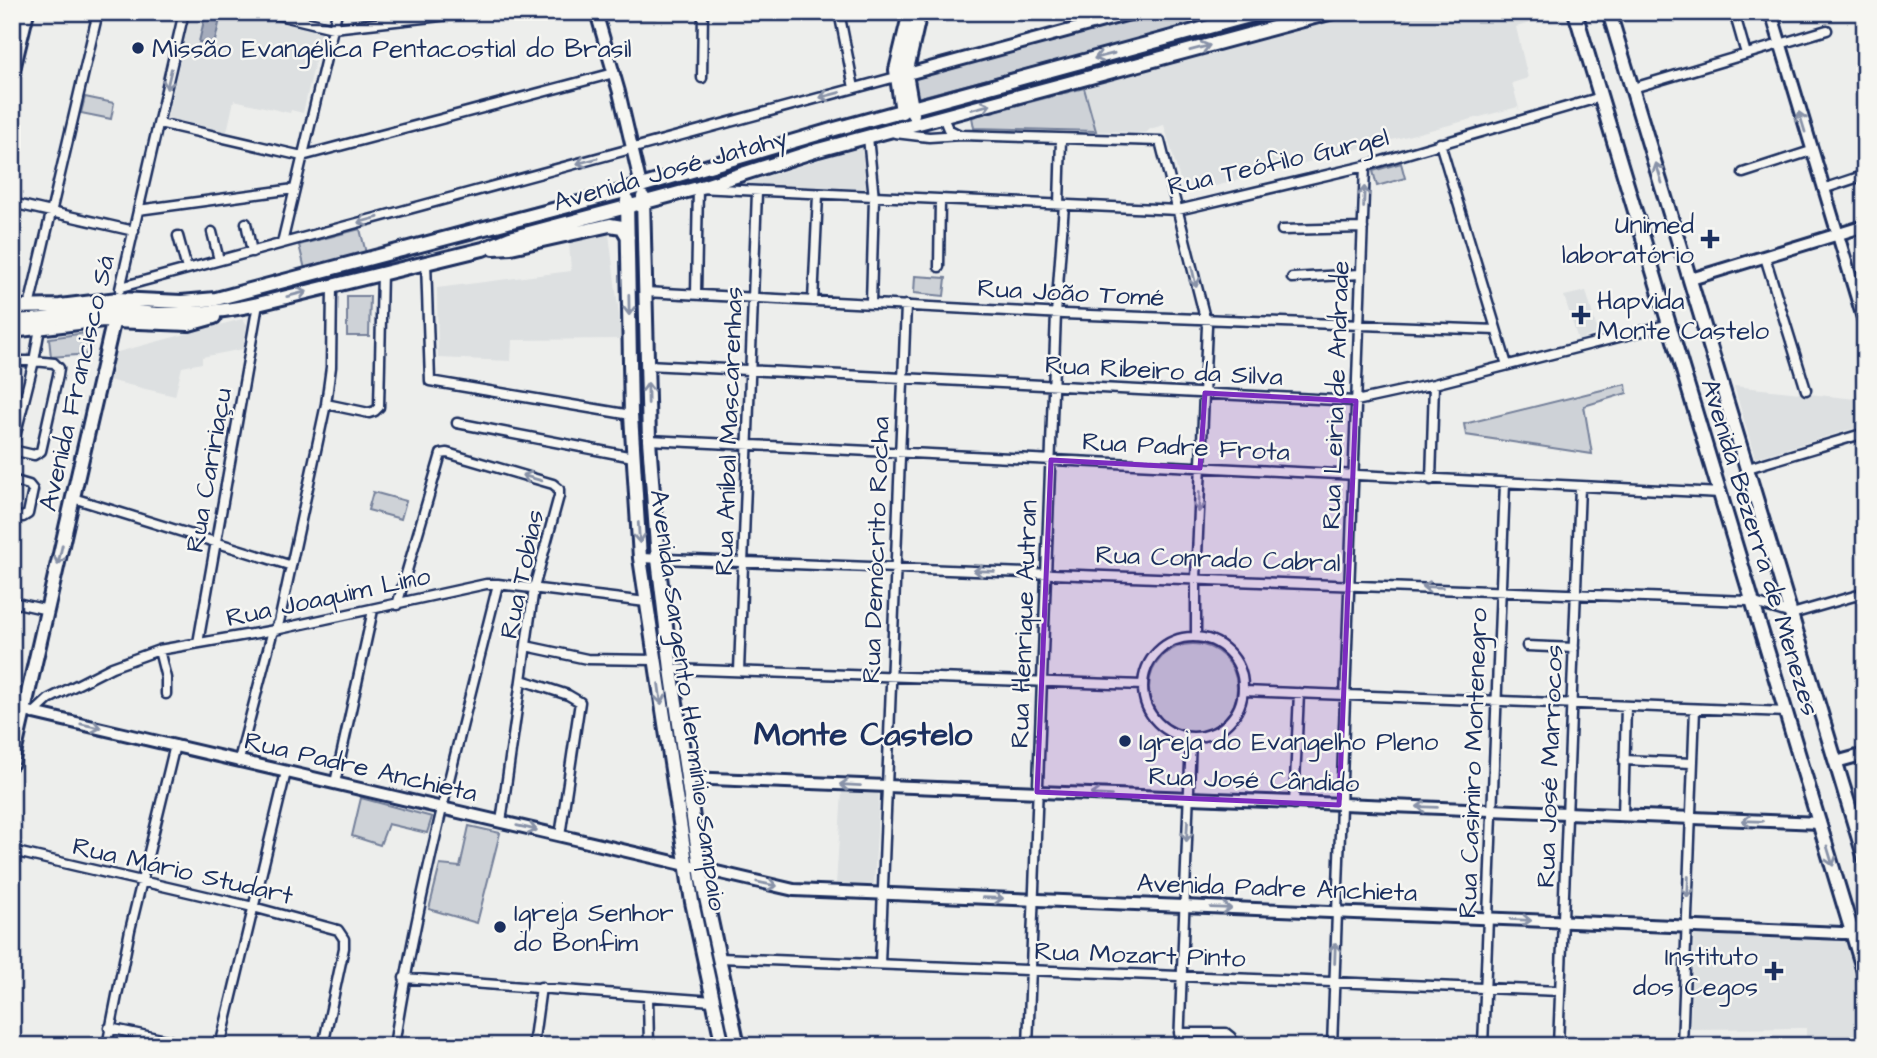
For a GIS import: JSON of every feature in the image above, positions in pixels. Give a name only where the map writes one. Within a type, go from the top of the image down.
[{"type":"main road","points":[[12,74],[27,12]]},
{"type":"main road","points":[[910,12],[901,75],[907,110],[915,125]]},
{"type":"main road","points":[[901,75],[920,12]]},
{"type":"main road","name":"Avenida José Jatahy","points":[[12,307],[199,302],[626,191],[835,129],[1264,12]]},
{"type":"main road","name":"Avenida José Jatahy","points":[[12,320],[35,320],[117,304],[190,324],[231,310],[484,249],[510,238],[698,188],[868,137],[1333,12]]},
{"type":"main road","name":"Avenida Bezerra de Menezes","points":[[1575,12],[1865,975]]},
{"type":"main road","name":"Avenida Bezerra de Menezes","points":[[1609,12],[1865,859]]},
{"type":"main road","points":[[784,145],[783,151],[790,159]]},
{"type":"main road","name":"Avenida Sargento Hermínio Sampaio","points":[[641,186],[649,440],[657,559],[700,869],[737,1046]]},
{"type":"main road","name":"Avenida Sargento Hermínio Sampaio","points":[[626,191],[631,415],[640,558],[686,866],[723,1046]]},
{"type":"main road","points":[[484,249],[511,247],[610,225],[622,227],[628,237]]},
{"type":"main road","points":[[399,252],[393,257],[393,261],[402,268]]},
{"type":"main road","points":[[366,260],[371,267],[369,276]]},
{"type":"main road","points":[[12,331],[40,328],[117,304]]},
{"type":"main road","name":"Avenida Francisco Sá","points":[[12,764],[29,713],[48,610],[117,304]]},
{"type":"street","points":[[29,307],[98,12]]},
{"type":"street","name":"Avenida Francisco Sá","points":[[117,304],[184,12]]},
{"type":"street","points":[[266,12],[333,27],[477,12]]},
{"type":"street","points":[[282,243],[337,12]]},
{"type":"street","points":[[596,13],[655,12]]},
{"type":"street","points":[[702,78],[703,12]]},
{"type":"street","points":[[839,12],[854,88]]},
{"type":"street","points":[[1734,12],[1746,54]]},
{"type":"street","points":[[1771,12],[1865,324]]},
{"type":"street","name":"Avenida Sargento Hermínio Sampaio","points":[[596,13],[614,73],[641,186]]},
{"type":"street","name":"Avenida José Jatahy","points":[[117,304],[187,269],[1133,13]]},
{"type":"street","points":[[1633,88],[1828,30]]},
{"type":"street","points":[[159,122],[302,156],[614,73]]},
{"type":"street","name":"Rua Teófilo Gurgel","points":[[698,188],[1178,210],[1364,166],[1601,97]]},
{"type":"street","points":[[943,117],[948,129],[961,135]]},
{"type":"street","points":[[888,132],[929,137],[961,135],[1159,140],[1207,326],[1196,636]]},
{"type":"street","points":[[868,137],[874,198],[871,303]]},
{"type":"street","name":"Rua Henrique Autran","points":[[1028,1046],[1061,204],[1061,139]]},
{"type":"street","points":[[1440,143],[1507,365]]},
{"type":"street","points":[[1743,173],[1811,151]]},
{"type":"street","name":"Rua Leiria de Andrade","points":[[1332,1046],[1364,166]]},
{"type":"street","points":[[742,175],[743,186],[747,192]]},
{"type":"street","points":[[1823,189],[1865,175]]},
{"type":"street","points":[[696,294],[698,188]]},
{"type":"street","points":[[138,210],[295,189]]},
{"type":"street","name":"Rua Aníbal Mascarenhas","points":[[739,671],[757,192]]},
{"type":"street","points":[[813,300],[818,195]]},
{"type":"street","points":[[939,267],[940,200]]},
{"type":"street","points":[[12,203],[134,231]]},
{"type":"street","points":[[246,223],[252,251]]},
{"type":"street","points":[[1691,279],[1865,226]]},
{"type":"street","points":[[1282,230],[1363,228]]},
{"type":"street","points":[[212,232],[219,260]]},
{"type":"street","points":[[178,236],[187,269]]},
{"type":"street","points":[[1765,257],[1806,390]]},
{"type":"street","points":[[426,262],[430,382],[631,415]]},
{"type":"street","points":[[326,404],[369,413],[379,407],[382,272]]},
{"type":"street","points":[[1292,278],[1360,274]]},
{"type":"street","points":[[239,760],[279,622],[289,565],[326,404],[331,367],[332,286]]},
{"type":"street","name":"Rua João Tomé","points":[[645,292],[1056,314],[1496,330]]},
{"type":"street","name":"Rua Caririaçu","points":[[198,643],[258,304]]},
{"type":"street","name":"Rua Demócrito Rocha","points":[[880,964],[906,305]]},
{"type":"street","name":"Rua Ribeiro da Silva","points":[[647,365],[1356,401],[1670,324]]},
{"type":"street","points":[[12,361],[34,361],[54,363],[59,368],[43,448],[39,454],[12,450],[34,361],[40,328]]},
{"type":"street","points":[[1431,480],[1434,384]]},
{"type":"street","points":[[457,423],[633,457]]},
{"type":"street","points":[[1748,468],[1865,433]]},
{"type":"street","name":"Rua Padre Frota","points":[[649,440],[1721,494]]},
{"type":"street","name":"Rua Tobias","points":[[397,605],[439,456],[444,453],[553,484],[559,489],[534,588],[501,822]]},
{"type":"street","points":[[12,481],[29,485],[33,490],[28,513],[23,517],[12,516]]},
{"type":"street","name":"Rua Casimiro Montenegro","points":[[1483,1046],[1505,483]]},
{"type":"street","name":"Rua José Marrocos","points":[[1558,1046],[1580,487]]},
{"type":"street","points":[[73,498],[289,565]]},
{"type":"street","name":"Rua Conrado Cabral","points":[[640,558],[1577,593],[1754,603],[1792,614]]},
{"type":"street","points":[[394,1046],[404,978],[442,808],[498,584]]},
{"type":"street","name":"Rua Joaquim Lino","points":[[12,718],[29,713],[112,667],[159,650],[275,630],[474,587],[498,584],[646,602]]},
{"type":"street","points":[[1792,614],[1865,593]]},
{"type":"street","points":[[12,602],[48,610]]},
{"type":"street","points":[[335,783],[373,610]]},
{"type":"street","points":[[1196,636],[1218,643],[1235,658],[1240,668],[1244,691],[1232,720],[1220,730],[1191,738],[1179,736],[1160,725],[1147,707],[1143,685],[1146,670],[1154,656],[1165,645],[1180,638],[1196,636]]},
{"type":"street","points":[[526,646],[587,659],[655,660]]},
{"type":"street","points":[[1527,646],[1574,648]]},
{"type":"street","points":[[159,650],[166,678],[166,694]]},
{"type":"street","points":[[671,669],[1143,685]]},
{"type":"street","points":[[522,680],[568,695],[580,702],[560,836]]},
{"type":"street","points":[[1244,691],[1787,712]]},
{"type":"street","points":[[1294,804],[1299,693]]},
{"type":"street","points":[[1623,816],[1626,706]]},
{"type":"street","points":[[1682,1046],[1695,709]]},
{"type":"street","name":"Rua Padre Anchieta","points":[[29,713],[686,866]]},
{"type":"street","points":[[1179,1046],[1191,738]]},
{"type":"street","points":[[107,1046],[142,880],[175,745]]},
{"type":"street","points":[[1836,762],[1865,754]]},
{"type":"street","points":[[1625,760],[1692,763]]},
{"type":"street","points":[[220,1046],[286,772]]},
{"type":"street","name":"Rua José Cândido","points":[[687,778],[1339,806],[1820,823]]},
{"type":"street","name":"Rua Mário Studart","points":[[12,851],[334,928],[342,934],[344,948],[323,1046]]},
{"type":"street","name":"Avenida Padre Anchieta","points":[[686,866],[794,890],[1852,933]]},
{"type":"street","points":[[1852,933],[1865,924]]},
{"type":"street","name":"Rua Mozart Pinto","points":[[719,958],[1560,991]]},
{"type":"street","points":[[404,978],[713,1001]]},
{"type":"street","points":[[533,1046],[541,987]]},
{"type":"street","points":[[648,997],[649,1046]]},
{"type":"street","points":[[109,1028],[195,1046]]},
{"type":"street","points":[[1180,1033],[1226,1033],[1231,1037],[1231,1046]]},
{"type":"highlighted area","points":[[1205,393],[1356,401],[1339,805],[1037,792],[1051,460],[1200,468]]},
{"type":"shaded area","points":[[191,12],[236,12],[322,32],[303,113],[291,110],[290,113],[234,100],[227,132],[167,118]]},
{"type":"shaded area","points":[[1158,12],[1242,12],[916,98],[913,81],[915,78]]},
{"type":"shaded area","points":[[1359,12],[1568,12],[1516,27],[1528,78],[1512,83],[1520,112],[1518,107],[1189,193],[1183,190],[1164,125],[1146,133],[1096,131],[1084,88]]},
{"type":"shaded area","points":[[1084,88],[1096,131],[974,128],[972,117]]},
{"type":"shaded area","points":[[85,97],[114,103],[111,119],[81,113]]},
{"type":"shaded area","points":[[862,146],[866,189],[747,183]]},
{"type":"shaded area","points":[[1401,163],[1405,178],[1377,186],[1373,171]]},
{"type":"shaded area","points":[[360,229],[366,253],[305,269],[299,245]]},
{"type":"shaded area","points":[[609,234],[622,339],[512,340],[511,361],[438,358],[437,288],[571,271],[569,243]]},
{"type":"shaded area","points":[[915,276],[946,278],[944,296],[914,293]]},
{"type":"shaded area","name":"Hapvida Monte Castelo","points":[[1586,291],[1598,333],[1578,340],[1564,296]]},
{"type":"shaded area","points":[[347,296],[370,296],[369,336],[347,336]]},
{"type":"shaded area","points":[[242,319],[247,324],[243,349],[202,357],[202,363],[182,367],[175,396],[108,380],[114,353]]},
{"type":"shaded area","points":[[93,332],[90,354],[51,357],[49,338]]},
{"type":"shaded area","points":[[1626,384],[1627,393],[1584,406],[1592,454],[1466,435],[1464,424]]},
{"type":"shaded area","points":[[1734,386],[1865,400],[1865,425],[1755,458]]},
{"type":"shaded area","points":[[373,492],[406,501],[401,519],[368,510]]},
{"type":"shaded area","points":[[1193,644],[1218,651],[1230,663],[1237,688],[1230,713],[1218,725],[1193,732],[1168,725],[1156,713],[1149,688],[1156,663],[1168,651]]},
{"type":"shaded area","points":[[842,792],[879,795],[874,886],[836,884]]},
{"type":"shaded area","points":[[361,798],[432,817],[427,833],[388,824],[380,845],[352,836]]},
{"type":"shaded area","points":[[469,826],[500,833],[477,923],[429,909],[440,865],[460,867]]},
{"type":"shaded area","name":"Instituto dos Cegos","points":[[1694,934],[1847,941],[1865,1000],[1865,1046],[1806,1046],[1806,1028],[1690,1029]]},
{"type":"water","points":[[206,12],[221,15],[214,45],[199,42]]},
{"type":"place","name":"Missão Evangélica Pentacostial do Brasil","points":[[138,48]]},
{"type":"place","name":"Unimed laboratório","points":[[1710,239]]},
{"type":"place","name":"Hapvida Monte Castelo","points":[[1581,315]]},
{"type":"place","name":"Igreja do Evangelho Pleno","points":[[1125,741]]},
{"type":"place","name":"Igreja Senhor do Bonfim","points":[[500,927]]},
{"type":"place","name":"Instituto dos Cegos","points":[[1774,971]]},
{"type":"district","name":"Monte Castelo","points":[[863,733]]}]
